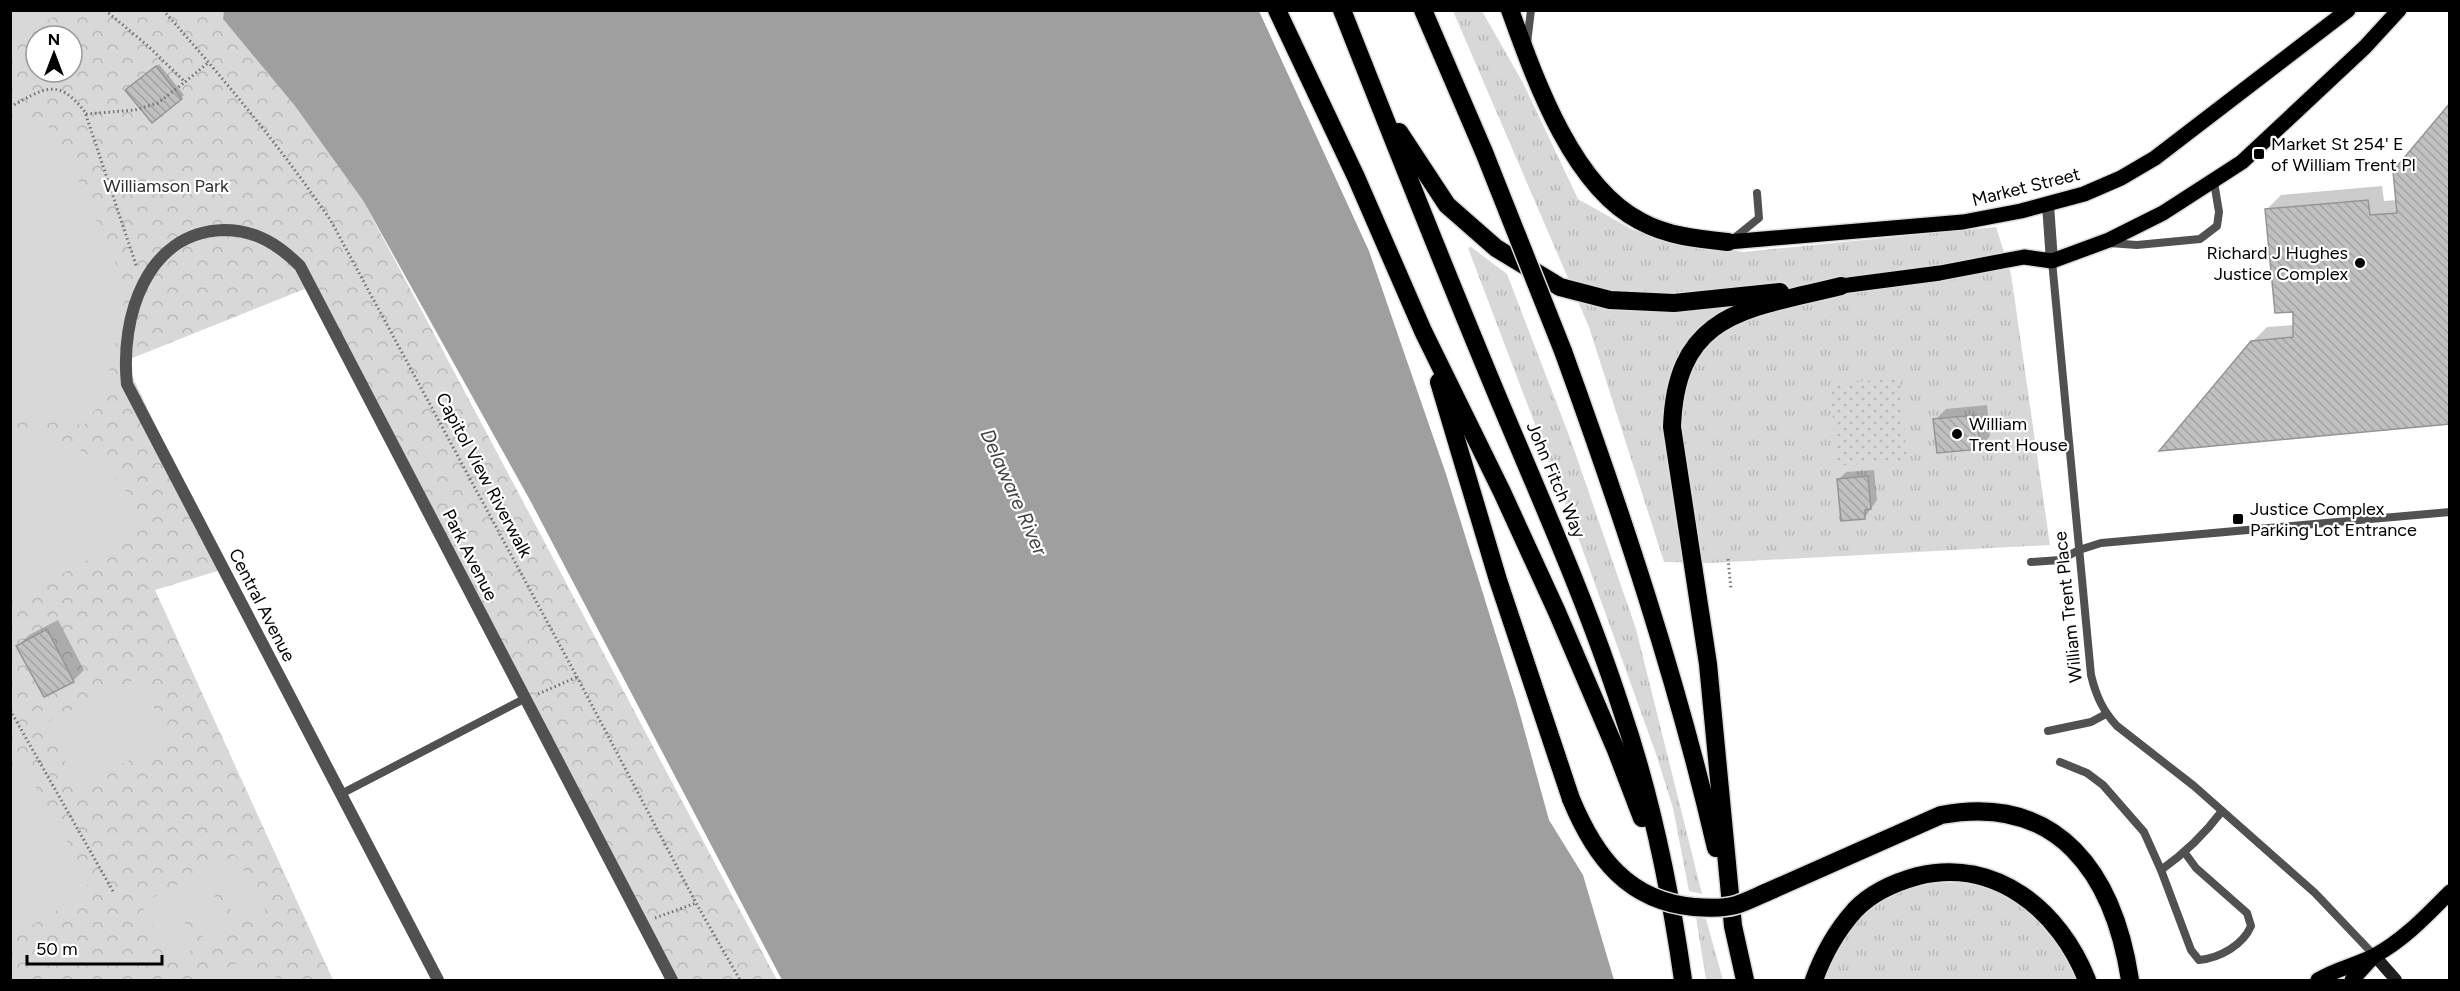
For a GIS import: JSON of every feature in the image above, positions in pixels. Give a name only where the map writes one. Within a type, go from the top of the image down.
[{"type":"highway","points":[[1277,10],[1356,177],[1423,331],[1502,492],[1557,612],[1616,750],[1670,892]]},
{"type":"highway","name":"John Fitch Way","points":[[1341,10],[1591,623],[1622,708],[1639,766],[1670,892],[1683,981]]},
{"type":"highway","points":[[1423,10],[1484,152],[1563,351],[1644,585],[1697,766],[1745,981]]},
{"type":"highway","points":[[1510,10],[1544,97],[1582,168],[1610,200],[1639,221],[1658,230],[1693,239],[1728,242]]},
{"type":"highway","points":[[1376,98],[1447,205],[1496,248],[1560,288],[1610,300],[1674,303],[1841,286]]},
{"type":"highway","points":[[1733,926],[1708,664],[1672,427],[1673,406],[1683,366],[1692,349],[1707,332],[1741,312],[1841,286]]},
{"type":"highway","points":[[1423,331],[1498,580],[1571,799],[1580,820],[1604,859],[1636,890],[1674,905],[1706,908],[1734,906],[1941,815],[1967,810],[1993,811],[2012,815],[2050,831],[2066,842],[2084,860],[2099,882],[2119,931],[2130,981]]},
{"type":"highway","points":[[1814,981],[1834,939],[1863,903],[1888,887],[1907,879],[1946,872],[1971,873],[1990,878],[2030,899],[2046,913],[2064,935],[2087,981]]},
{"type":"main road","name":"Market Street","points":[[1728,242],[1963,222],[2048,205],[2084,194],[2112,182],[2155,158],[2348,10]]},
{"type":"main road","points":[[1841,286],[1940,273],[2024,257],[2052,261],[2102,243],[2163,213],[2242,162],[2365,47],[2399,10]]},
{"type":"main road","points":[[2352,981],[2374,956],[2414,928],[2450,892]]},
{"type":"main road","points":[[2318,981],[2332,972],[2374,956]]},
{"type":"street","name":"William Trent Place","points":[[2048,205],[2052,261]]},
{"type":"street","name":"Park Avenue","points":[[177,243],[215,230],[252,234],[285,250],[300,266],[672,981]]},
{"type":"street","name":"Central Avenue","points":[[177,243],[162,256],[142,286],[130,316],[126,338],[127,384],[438,981]]},
{"type":"street","points":[[2374,956],[2396,981]]},
{"type":"lane","points":[[1526,53],[1531,10]]},
{"type":"lane","points":[[2102,243],[2137,245],[2200,239],[2217,226],[2219,212],[2214,182]]},
{"type":"lane","points":[[1728,242],[1759,218],[1757,193]]},
{"type":"lane","name":"William Trent Place","points":[[2052,261],[2091,675],[2096,696],[2116,726],[2222,811],[2315,893],[2374,956]]},
{"type":"lane","points":[[2031,562],[2060,560],[2079,550],[2101,543],[2450,512]]},
{"type":"lane","points":[[341,794],[524,699]]},
{"type":"lane","points":[[2048,731],[2091,722],[2106,714]]},
{"type":"lane","points":[[2060,762],[2087,773],[2103,785],[2144,832],[2191,950],[2199,960],[2209,959],[2243,942],[2251,926],[2247,912],[2196,868],[2186,853]]},
{"type":"lane","points":[[2161,870],[2186,853],[2222,811]]},
{"type":"path","points":[[105,10],[148,46],[185,82]]},
{"type":"path","name":"Capitol View Riverwalk","points":[[163,10],[241,99],[297,171],[331,221],[740,981]]},
{"type":"path","points":[[86,114],[135,110],[158,103],[209,62]]},
{"type":"path","points":[[10,107],[45,88],[59,89],[73,96],[86,114],[142,286]]},
{"type":"path","points":[[1728,559],[1731,589]]},
{"type":"path","points":[[556,687],[577,677]]},
{"type":"path","points":[[10,710],[114,893]]},
{"type":"path","points":[[642,924],[696,903]]},
{"type":"green space","points":[[61,10],[62,12],[42,24],[24,24],[24,34],[11,42],[11,11]]},
{"type":"green space","name":"Williamson Park","points":[[10,11],[224,11],[223,19],[295,106],[364,202],[777,980],[675,980],[312,286],[125,361],[224,569],[155,590],[333,980],[11,980]]},
{"type":"green space","points":[[1453,11],[1482,11],[1523,83],[1578,199],[1633,230],[1743,252],[1996,227],[2011,274],[2050,545],[1710,563],[1664,562],[1589,327]]},
{"type":"green space","points":[[28,121],[46,123],[72,166],[127,288],[104,398],[84,425],[11,419],[11,131]]},
{"type":"green space","points":[[1471,247],[1507,274],[1570,438],[1636,629],[1702,894],[1689,891],[1673,808],[1656,754],[1582,548],[1468,248]]},
{"type":"green space","points":[[1900,378],[1907,460],[1837,466],[1830,384]]},
{"type":"green space","points":[[10,430],[38,434],[65,442],[89,456],[116,479],[148,527],[11,602]]},
{"type":"green space","points":[[138,678],[170,739],[79,787],[45,723]]},
{"type":"green space","points":[[25,768],[87,876],[87,892],[11,938],[11,778]]},
{"type":"green space","points":[[235,855],[266,912],[239,925],[209,869]]},
{"type":"green space","points":[[201,872],[232,929],[206,943],[175,886]]},
{"type":"green space","points":[[1969,882],[2002,890],[2039,916],[2062,950],[2077,980],[1823,980],[1851,925],[1881,901],[1915,884]]},
{"type":"green space","points":[[167,890],[198,947],[171,961],[141,904]]},
{"type":"green space","points":[[1696,917],[1706,919],[1723,980],[1706,980]]},
{"type":"green space","points":[[235,964],[274,972],[278,980],[201,980]]},
{"type":"water","name":"Delaware River","points":[[224,10],[1259,11],[1369,251],[1446,474],[1516,700],[1549,820],[1583,875],[1614,980],[782,980],[531,502],[364,202],[295,106],[223,19]]},
{"type":"building","points":[[156,66],[182,99],[152,123],[125,90]]},
{"type":"building","name":"Richard J Hughes Justice Complex","points":[[2450,103],[2450,424],[2159,451],[2251,341],[2293,337],[2293,312],[2275,313],[2265,209],[2368,200],[2370,215],[2397,213],[2393,171]]},
{"type":"building","name":"William Trent House","points":[[1977,415],[1980,449],[1937,453],[1933,419]]},
{"type":"building","points":[[1868,476],[1871,509],[1865,510],[1865,519],[1841,521],[1837,479]]},
{"type":"building","points":[[47,629],[74,682],[44,697],[16,646]]},
{"type":"place","name":"Market St 254' E of William Trent Pl","points":[[2259,154]]},
{"type":"place","name":"Richard J Hughes Justice Complex","points":[[2360,263]]},
{"type":"place","name":"William Trent House","points":[[1957,434]]},
{"type":"place","name":"Justice Complex Parking Lot Entrance","points":[[2238,519]]}]
